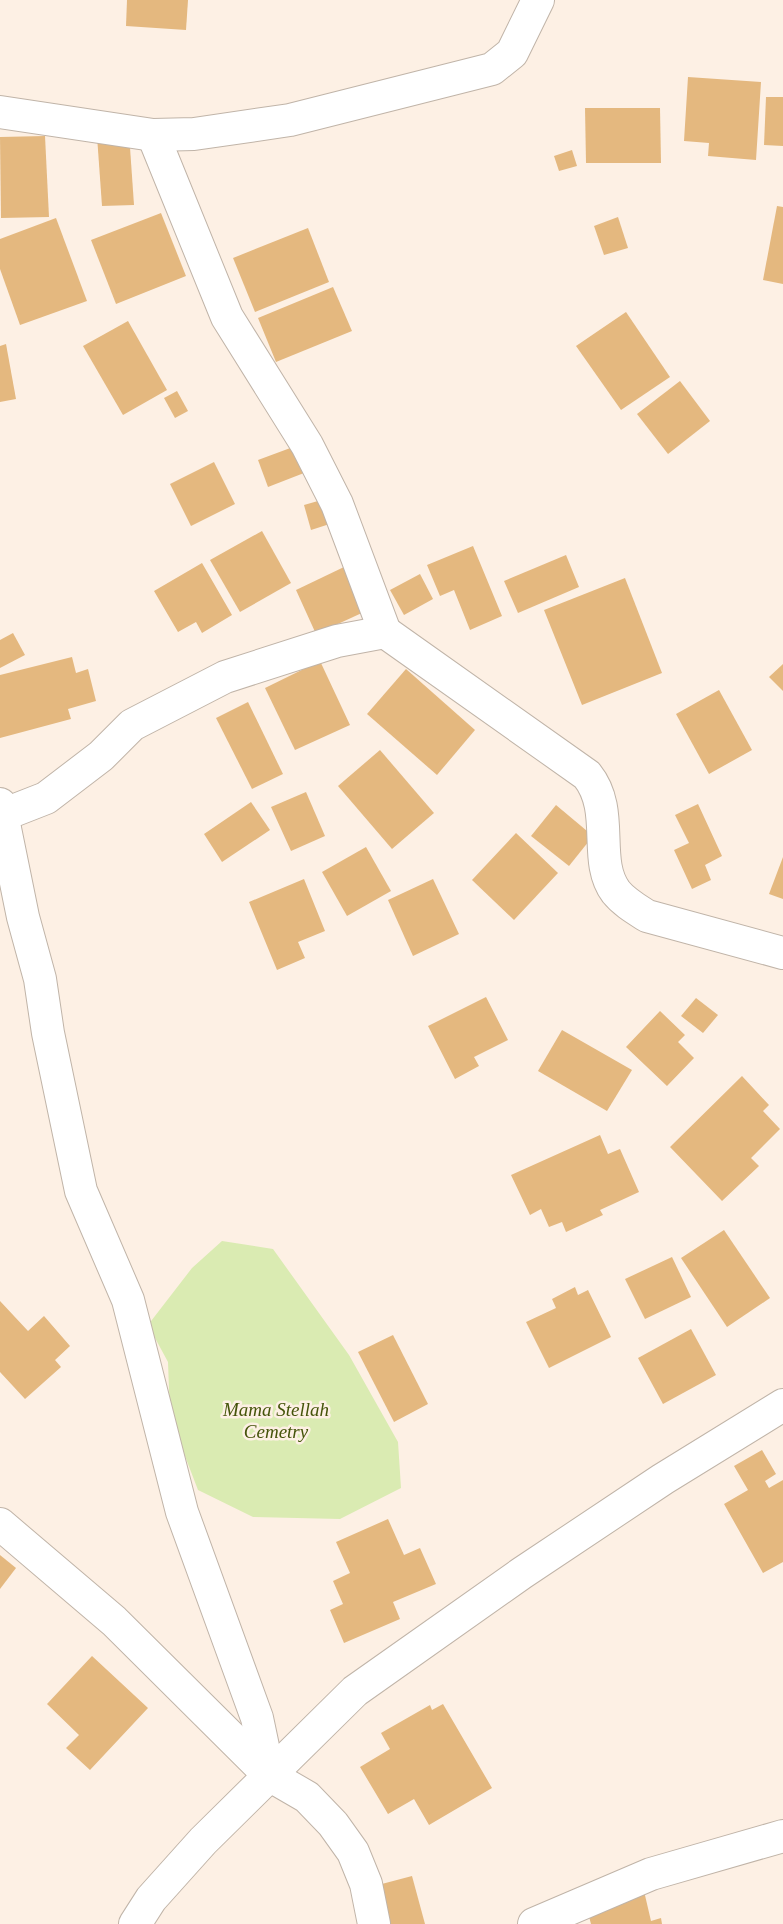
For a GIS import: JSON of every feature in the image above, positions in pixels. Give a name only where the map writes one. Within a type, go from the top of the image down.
[{"type":"street","points":[[0,112],[153,135],[194,134],[290,120],[492,69],[512,53],[538,0]]},
{"type":"street","points":[[153,135],[227,317],[307,445],[337,504],[385,632],[587,775],[601,800],[607,873],[617,893],[628,903],[647,916],[783,953]]},
{"type":"street","points":[[269,1775],[257,1718],[182,1512],[128,1300],[81,1191],[48,1033],[40,979],[23,917],[0,811],[46,799],[101,756],[132,725],[225,677],[337,641],[385,632]]},
{"type":"street","points":[[135,1924],[151,1899],[194,1851],[355,1691],[543,1558],[663,1479],[783,1405]]},
{"type":"street","points":[[0,1524],[114,1621],[269,1775],[307,1797],[333,1824],[357,1863],[374,1924]]},
{"type":"street","points":[[534,1924],[651,1874],[783,1836]]},
{"type":"green space","name":"Mama Stellah Cemetry","points":[[222,1241],[273,1249],[349,1355],[398,1442],[401,1488],[340,1519],[253,1517],[198,1490],[170,1417],[168,1362],[148,1325],[192,1268]]},
{"type":"building","points":[[127,0],[188,0],[186,30],[126,26]]},
{"type":"building","points":[[688,77],[761,82],[756,160],[708,156],[709,143],[684,141]]},
{"type":"building","points":[[766,97],[783,97],[783,146],[764,145]]},
{"type":"building","points":[[585,108],[660,108],[661,163],[586,163]]},
{"type":"building","points":[[129,133],[134,205],[102,206],[97,136]]},
{"type":"building","points":[[45,136],[49,217],[1,218],[0,137]]},
{"type":"building","points":[[572,150],[577,166],[559,171],[554,156]]},
{"type":"building","points":[[777,206],[783,207],[783,284],[763,280]]},
{"type":"building","points":[[161,213],[186,276],[116,304],[91,240]]},
{"type":"building","points":[[618,217],[628,248],[604,255],[594,226]]},
{"type":"building","points":[[56,218],[87,301],[20,325],[0,269],[0,239]]},
{"type":"building","points":[[308,228],[329,282],[255,312],[233,258]]},
{"type":"building","points":[[333,287],[352,331],[276,362],[258,318]]},
{"type":"building","points":[[626,312],[670,377],[621,410],[576,346]]},
{"type":"building","points":[[128,321],[167,390],[123,415],[83,346]]},
{"type":"building","points":[[6,344],[16,399],[0,402],[0,346]]},
{"type":"building","points":[[680,381],[710,421],[668,454],[637,414]]},
{"type":"building","points":[[177,391],[188,411],[175,418],[164,398]]},
{"type":"building","points":[[293,447],[304,473],[268,487],[258,460]]},
{"type":"building","points":[[214,462],[235,504],[191,526],[170,484]]},
{"type":"building","points":[[332,497],[339,521],[311,530],[304,505]]},
{"type":"building","points":[[262,531],[291,583],[240,612],[210,560]]},
{"type":"building","points":[[473,546],[502,616],[470,630],[454,590],[440,596],[427,565]]},
{"type":"building","points":[[566,555],[579,587],[518,613],[504,581]]},
{"type":"building","points":[[202,563],[232,615],[202,633],[196,622],[178,632],[154,591]]},
{"type":"building","points":[[344,567],[364,612],[316,634],[296,590]]},
{"type":"building","points":[[420,574],[433,599],[404,615],[390,590]]},
{"type":"building","points":[[625,578],[662,673],[582,705],[544,610]]},
{"type":"building","points":[[13,633],[25,655],[0,668],[0,640]]},
{"type":"building","points":[[72,657],[76,673],[88,669],[96,701],[68,709],[71,719],[0,738],[0,675]]},
{"type":"building","points":[[320,661],[350,725],[295,750],[265,688]]},
{"type":"building","points":[[783,664],[783,691],[769,677]]},
{"type":"building","points":[[406,669],[475,730],[437,775],[367,714]]},
{"type":"building","points":[[719,690],[752,750],[709,774],[676,714]]},
{"type":"building","points":[[248,702],[283,774],[252,789],[216,718]]},
{"type":"building","points":[[380,750],[434,813],[392,849],[338,786]]},
{"type":"building","points":[[306,792],[325,836],[291,851],[271,807]]},
{"type":"building","points":[[251,802],[270,830],[222,862],[204,834]]},
{"type":"building","points":[[698,804],[722,856],[705,865],[711,880],[692,889],[674,850],[689,843],[675,815]]},
{"type":"building","points":[[556,805],[593,836],[569,866],[531,836]]},
{"type":"building","points":[[516,833],[558,873],[514,920],[472,880]]},
{"type":"building","points":[[366,847],[391,891],[347,916],[322,872]]},
{"type":"building","points":[[783,857],[783,899],[769,894]]},
{"type":"building","points":[[304,879],[325,931],[298,942],[305,958],[277,970],[249,902]]},
{"type":"building","points":[[433,879],[459,934],[413,956],[388,900]]},
{"type":"building","points":[[486,997],[508,1040],[474,1057],[479,1066],[455,1079],[428,1026]]},
{"type":"building","points":[[696,998],[718,1015],[703,1033],[681,1016]]},
{"type":"building","points":[[660,1011],[685,1035],[678,1042],[694,1058],[667,1086],[626,1047]]},
{"type":"building","points":[[562,1030],[632,1070],[607,1111],[538,1071]]},
{"type":"building","points":[[742,1076],[769,1105],[763,1111],[780,1129],[751,1158],[759,1166],[722,1201],[670,1147]]},
{"type":"building","points":[[600,1135],[608,1154],[620,1149],[639,1192],[600,1210],[603,1215],[566,1232],[562,1222],[549,1227],[541,1209],[530,1215],[511,1175]]},
{"type":"building","points":[[724,1230],[770,1298],[727,1327],[681,1258]]},
{"type":"building","points":[[672,1257],[691,1297],[645,1319],[625,1279]]},
{"type":"building","points":[[575,1287],[578,1295],[588,1290],[611,1337],[549,1368],[526,1322],[556,1308],[552,1299]]},
{"type":"building","points":[[0,1301],[28,1331],[44,1316],[70,1346],[55,1360],[61,1367],[25,1399],[0,1372]]},
{"type":"building","points":[[691,1329],[716,1375],[663,1404],[638,1358]]},
{"type":"building","points":[[393,1335],[428,1404],[394,1422],[358,1352]]},
{"type":"building","points":[[762,1450],[776,1474],[765,1481],[769,1488],[783,1480],[783,1562],[763,1573],[724,1504],[748,1490],[734,1466]]},
{"type":"building","points":[[388,1519],[404,1555],[420,1548],[436,1584],[393,1602],[400,1619],[344,1643],[330,1610],[343,1604],[333,1581],[350,1573],[336,1542]]},
{"type":"building","points":[[0,1555],[16,1568],[0,1589]]},
{"type":"building","points":[[92,1656],[148,1708],[90,1770],[66,1748],[79,1735],[47,1704]]},
{"type":"building","points":[[443,1704],[492,1788],[429,1825],[414,1799],[388,1814],[360,1767],[390,1749],[381,1733],[430,1705],[432,1710]]},
{"type":"building","points":[[412,1876],[425,1924],[388,1924],[378,1885]]},
{"type":"building","points":[[644,1891],[651,1921],[661,1918],[662,1924],[591,1924],[586,1905]]}]
